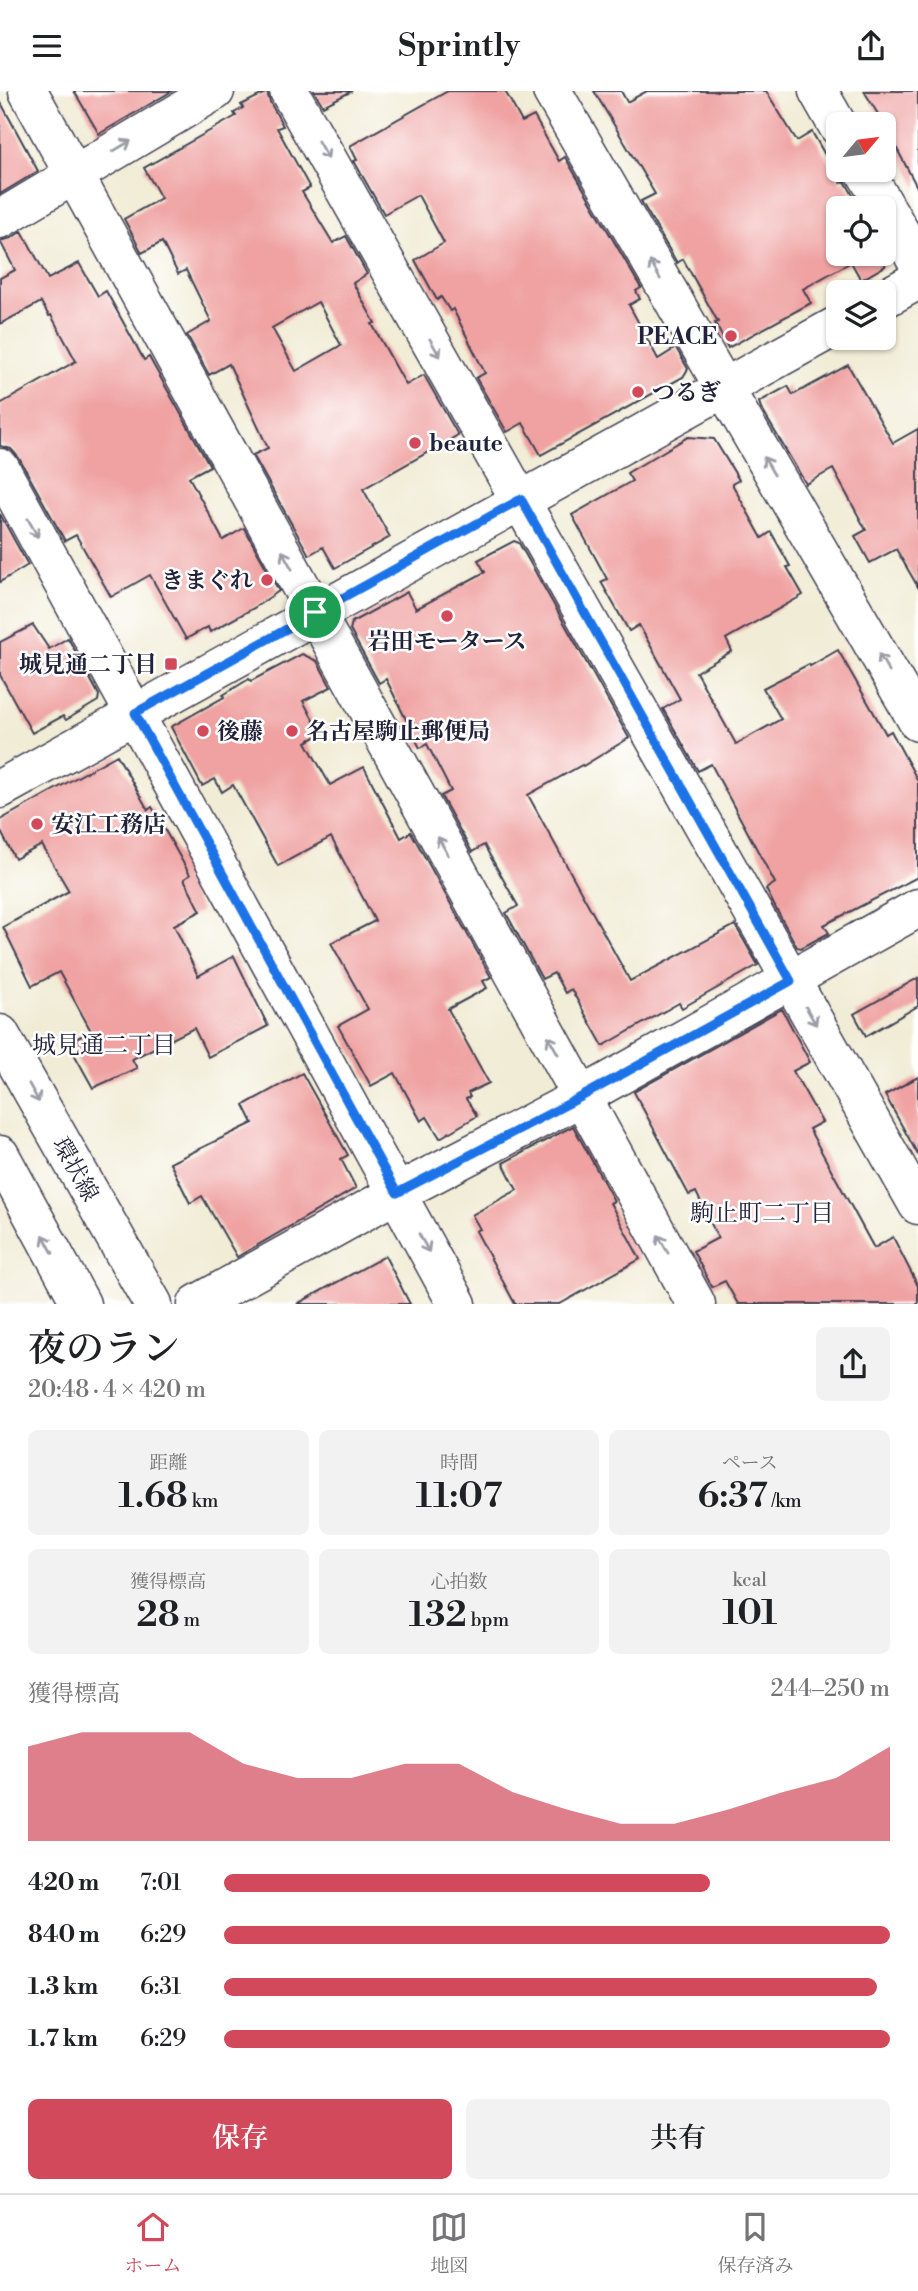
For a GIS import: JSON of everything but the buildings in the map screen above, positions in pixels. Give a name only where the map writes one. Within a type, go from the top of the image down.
[{"type":"street","points":[[28,91],[696,1304]]},
{"type":"street","points":[[0,219],[215,91]]},
{"type":"street","points":[[289,91],[918,1205]]},
{"type":"street","points":[[552,91],[918,722]]},
{"type":"street","points":[[818,91],[830,112]]},
{"type":"street","points":[[870,182],[918,263]]},
{"type":"street","points":[[896,292],[918,280]]},
{"type":"street","points":[[0,789],[826,331]]},
{"type":"street","points":[[0,468],[457,1304]]},
{"type":"street","points":[[197,1304],[397,1193],[581,1097],[918,908]]},
{"type":"street","name":"環状線","points":[[0,1034],[153,1304]]},
{"type":"street","points":[[0,1155],[80,1304]]},
{"type":"place","name":"PEACE","points":[[731,336]]},
{"type":"place","name":"つるぎ","points":[[638,392]]},
{"type":"place","name":"beaute","points":[[415,443]]},
{"type":"place","name":"きまぐれ","points":[[267,580]]},
{"type":"place","name":"岩田モータース","points":[[447,616]]},
{"type":"place","name":"城見通二丁目","points":[[171,664]]},
{"type":"place","name":"後藤","points":[[203,731]]},
{"type":"place","name":"名古屋駒止郵便局","points":[[292,731]]},
{"type":"place","name":"安江工務店","points":[[37,824]]},
{"type":"district","name":"城見通二丁目","points":[[104,1045]]},
{"type":"district","name":"駒止町二丁目","points":[[762,1213]]},
{"type":"route","points":[[521,499],[791,981],[581,1097],[397,1193],[135,713],[315,612],[521,499]]}]
